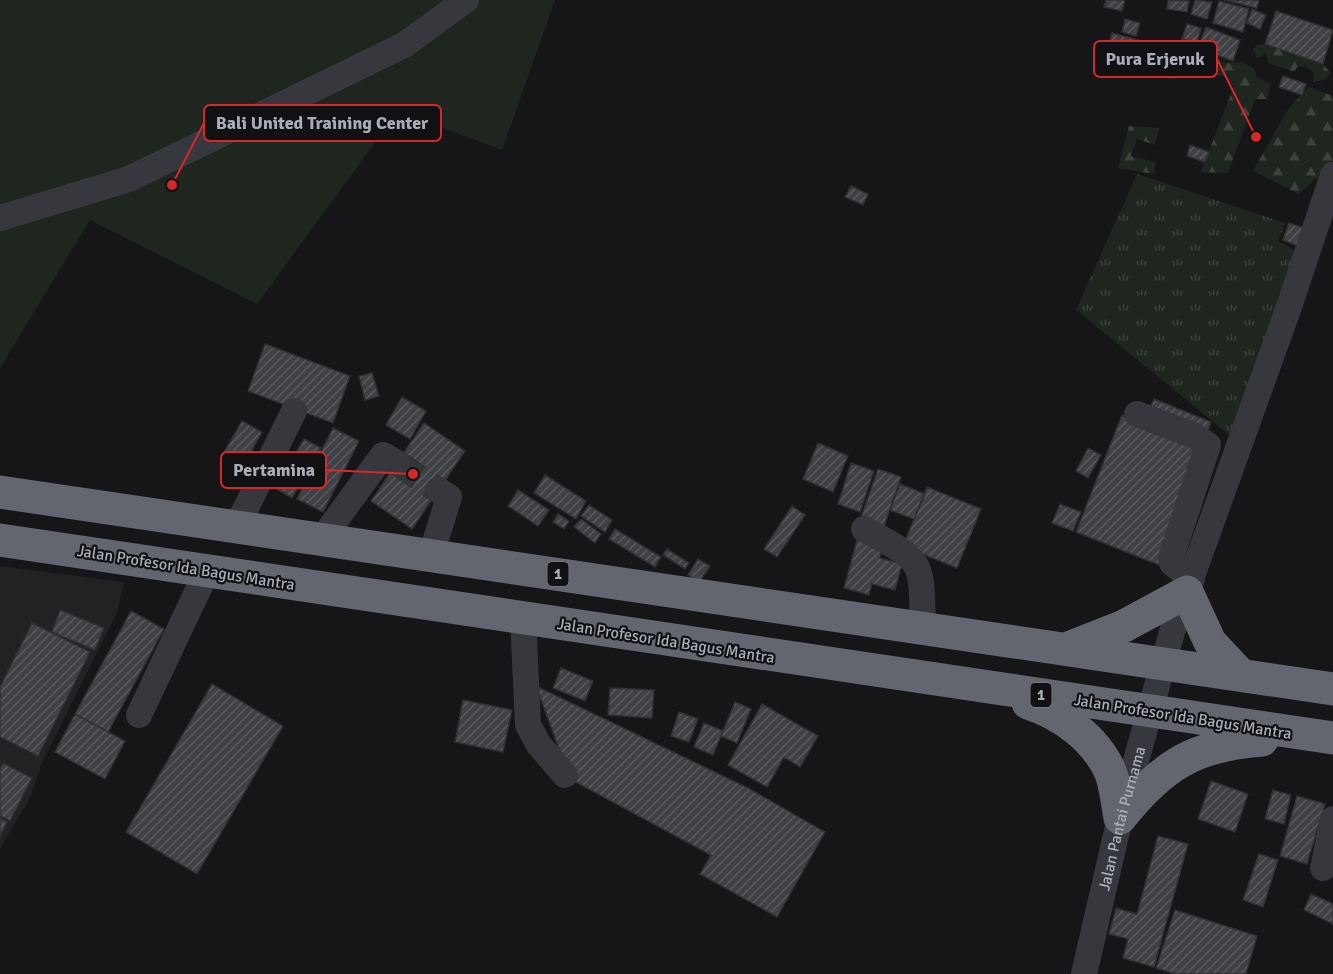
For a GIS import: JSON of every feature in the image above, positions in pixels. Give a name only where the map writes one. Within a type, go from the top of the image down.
[{"type":"highway","name":"1","points":[[0,492],[1333,689]]},
{"type":"highway","name":"Jalan Profesor Ida Bagus Mantra","points":[[0,540],[1324,737]]},
{"type":"highway","points":[[1066,649],[1124,626],[1190,585],[1210,642],[1239,674]]},
{"type":"highway","points":[[976,686],[1045,709],[1068,721],[1099,751],[1111,772],[1120,818]]},
{"type":"highway","points":[[1120,818],[1146,786],[1200,751],[1227,743],[1324,737]]},
{"type":"street","points":[[0,218],[129,179],[404,45],[466,0]]},
{"type":"street","name":"Jalan Pantai Purnama","points":[[1084,974],[1120,818],[1163,663],[1333,175]]},
{"type":"street","points":[[237,526],[294,411]]},
{"type":"street","points":[[1137,414],[1193,435],[1208,445],[1171,558],[1172,563],[1190,585]]},
{"type":"street","points":[[322,539],[383,455],[397,463]]},
{"type":"street","points":[[431,555],[449,497],[438,490]]},
{"type":"street","points":[[864,529],[898,548],[916,564],[921,574],[923,627]]},
{"type":"street","points":[[139,716],[207,571]]},
{"type":"street","points":[[524,618],[528,725],[539,745],[565,775]]},
{"type":"street","points":[[1323,868],[1333,819]]},
{"type":"shaded area","points":[[0,566],[124,582],[117,613],[41,765],[31,796],[0,849]]},
{"type":"green space","points":[[0,0],[555,0],[502,150],[398,111],[257,304],[90,220],[0,368]]},
{"type":"green space","points":[[1265,44],[1323,64],[1331,73],[1325,80],[1313,82],[1314,73],[1306,67],[1298,66],[1294,72],[1268,63],[1266,54],[1257,58],[1253,49],[1257,45]]},
{"type":"green space","points":[[1190,51],[1228,63],[1241,62],[1254,68],[1257,78],[1271,83],[1267,99],[1255,99],[1228,173],[1201,172],[1234,86],[1223,76],[1173,72]]},
{"type":"green space","points":[[1309,87],[1333,96],[1333,163],[1299,194],[1253,171],[1288,109]]},
{"type":"green space","points":[[1129,126],[1159,128],[1155,145],[1137,139],[1131,156],[1156,162],[1154,174],[1118,168]]},
{"type":"green space","points":[[1137,174],[1285,223],[1278,241],[1296,251],[1232,437],[1076,310]]},
{"type":"building","points":[[1106,0],[1125,0],[1122,11],[1104,7]]},
{"type":"building","points":[[1168,0],[1189,1],[1187,12],[1167,9]]},
{"type":"building","points":[[1195,0],[1212,2],[1207,19],[1191,14]]},
{"type":"building","points":[[1224,0],[1259,0],[1257,8]]},
{"type":"building","points":[[1219,1],[1249,9],[1243,32],[1213,23]]},
{"type":"building","points":[[1252,9],[1266,15],[1260,29],[1247,23]]},
{"type":"building","points":[[1276,11],[1333,30],[1323,64],[1265,44]]},
{"type":"building","points":[[1125,19],[1140,23],[1136,36],[1122,32]]},
{"type":"building","points":[[1187,24],[1201,28],[1197,43],[1182,39]]},
{"type":"building","points":[[1206,27],[1240,40],[1233,61],[1198,48]]},
{"type":"building","points":[[1112,33],[1146,42],[1142,58],[1108,48]]},
{"type":"building","points":[[1170,50],[1180,53],[1173,78],[1163,75]]},
{"type":"building","points":[[1283,76],[1306,84],[1302,95],[1279,87]]},
{"type":"building","points":[[1190,145],[1209,152],[1205,162],[1187,156]]},
{"type":"building","points":[[851,186],[868,194],[863,205],[845,197]]},
{"type":"building","points":[[1289,223],[1304,228],[1298,246],[1283,240]]},
{"type":"building","points":[[265,344],[350,376],[333,423],[248,391]]},
{"type":"building","points":[[372,373],[379,396],[365,400],[359,376]]},
{"type":"building","points":[[402,397],[426,411],[410,439],[386,425]]},
{"type":"building","points":[[1154,399],[1211,422],[1206,436],[1148,413]]},
{"type":"building","points":[[1122,415],[1205,448],[1159,565],[1076,532]]},
{"type":"building","points":[[242,421],[262,432],[243,466],[223,454]]},
{"type":"building","points":[[424,423],[465,451],[412,529],[371,501]]},
{"type":"building","points":[[333,428],[359,441],[323,512],[297,499]]},
{"type":"building","points":[[304,439],[321,448],[292,498],[275,488]]},
{"type":"building","points":[[818,443],[848,456],[833,492],[803,479]]},
{"type":"building","points":[[1088,448],[1101,455],[1088,478],[1076,471]]},
{"type":"building","points":[[851,463],[874,471],[860,512],[838,504]]},
{"type":"building","points":[[878,469],[901,477],[882,532],[859,523]]},
{"type":"building","points":[[545,475],[586,501],[576,519],[534,493]]},
{"type":"building","points":[[900,484],[925,494],[914,519],[890,510]]},
{"type":"building","points":[[927,487],[981,509],[957,568],[903,546]]},
{"type":"building","points":[[518,490],[549,510],[538,526],[508,506]]},
{"type":"building","points":[[1060,504],[1081,512],[1073,531],[1052,523]]},
{"type":"building","points":[[589,505],[612,520],[605,532],[581,516]]},
{"type":"building","points":[[792,506],[805,515],[777,557],[764,549]]},
{"type":"building","points":[[558,514],[569,521],[564,529],[553,522]]},
{"type":"building","points":[[581,519],[601,534],[595,543],[574,527]]},
{"type":"building","points":[[615,529],[661,557],[655,567],[609,539]]},
{"type":"building","points":[[857,540],[882,547],[880,558],[902,564],[895,590],[872,584],[869,595],[844,588]]},
{"type":"building","points":[[667,549],[689,563],[685,569],[663,555]]},
{"type":"building","points":[[698,559],[710,566],[699,582],[688,575]]},
{"type":"building","points":[[60,610],[104,628],[95,650],[52,632]]},
{"type":"building","points":[[131,611],[164,629],[108,732],[75,714]]},
{"type":"building","points":[[32,623],[90,652],[38,756],[0,737],[0,687]]},
{"type":"building","points":[[561,668],[593,681],[585,701],[553,688]]},
{"type":"building","points":[[212,684],[283,726],[197,874],[126,832]]},
{"type":"building","points":[[536,686],[748,788],[825,832],[777,917],[700,874],[711,855],[570,779]]},
{"type":"building","points":[[610,688],[654,690],[652,718],[608,715]]},
{"type":"building","points":[[463,700],[512,710],[503,752],[455,742]]},
{"type":"building","points":[[735,702],[751,709],[737,743],[721,736]]},
{"type":"building","points":[[762,704],[818,736],[800,767],[784,757],[767,787],[728,765]]},
{"type":"building","points":[[679,712],[698,719],[689,742],[671,736]]},
{"type":"building","points":[[75,714],[125,741],[105,779],[55,752]]},
{"type":"building","points":[[704,723],[723,731],[713,755],[694,747]]},
{"type":"building","points":[[3,763],[32,778],[10,821],[0,816],[0,769]]},
{"type":"building","points":[[1211,781],[1248,794],[1235,832],[1198,819]]},
{"type":"building","points":[[1273,790],[1291,795],[1284,824],[1265,819]]},
{"type":"building","points":[[1297,796],[1325,804],[1307,864],[1280,856]]},
{"type":"building","points":[[0,818],[7,822],[0,837]]},
{"type":"building","points":[[1158,836],[1188,844],[1154,967],[1123,958],[1128,939],[1109,934],[1116,908],[1137,914]]},
{"type":"building","points":[[1259,854],[1278,860],[1263,907],[1243,900]]},
{"type":"building","points":[[1311,894],[1333,904],[1333,924],[1304,910]]},
{"type":"building","points":[[1175,910],[1257,936],[1246,974],[1175,974],[1156,968]]},
{"type":"tunnel","points":[[397,463],[438,490]]},
{"type":"place","name":"Pura Erjeruk","points":[[1256,137]]},
{"type":"place","name":"Bali United Training Center","points":[[172,185]]},
{"type":"place","name":"Pertamina","points":[[413,474]]}]
